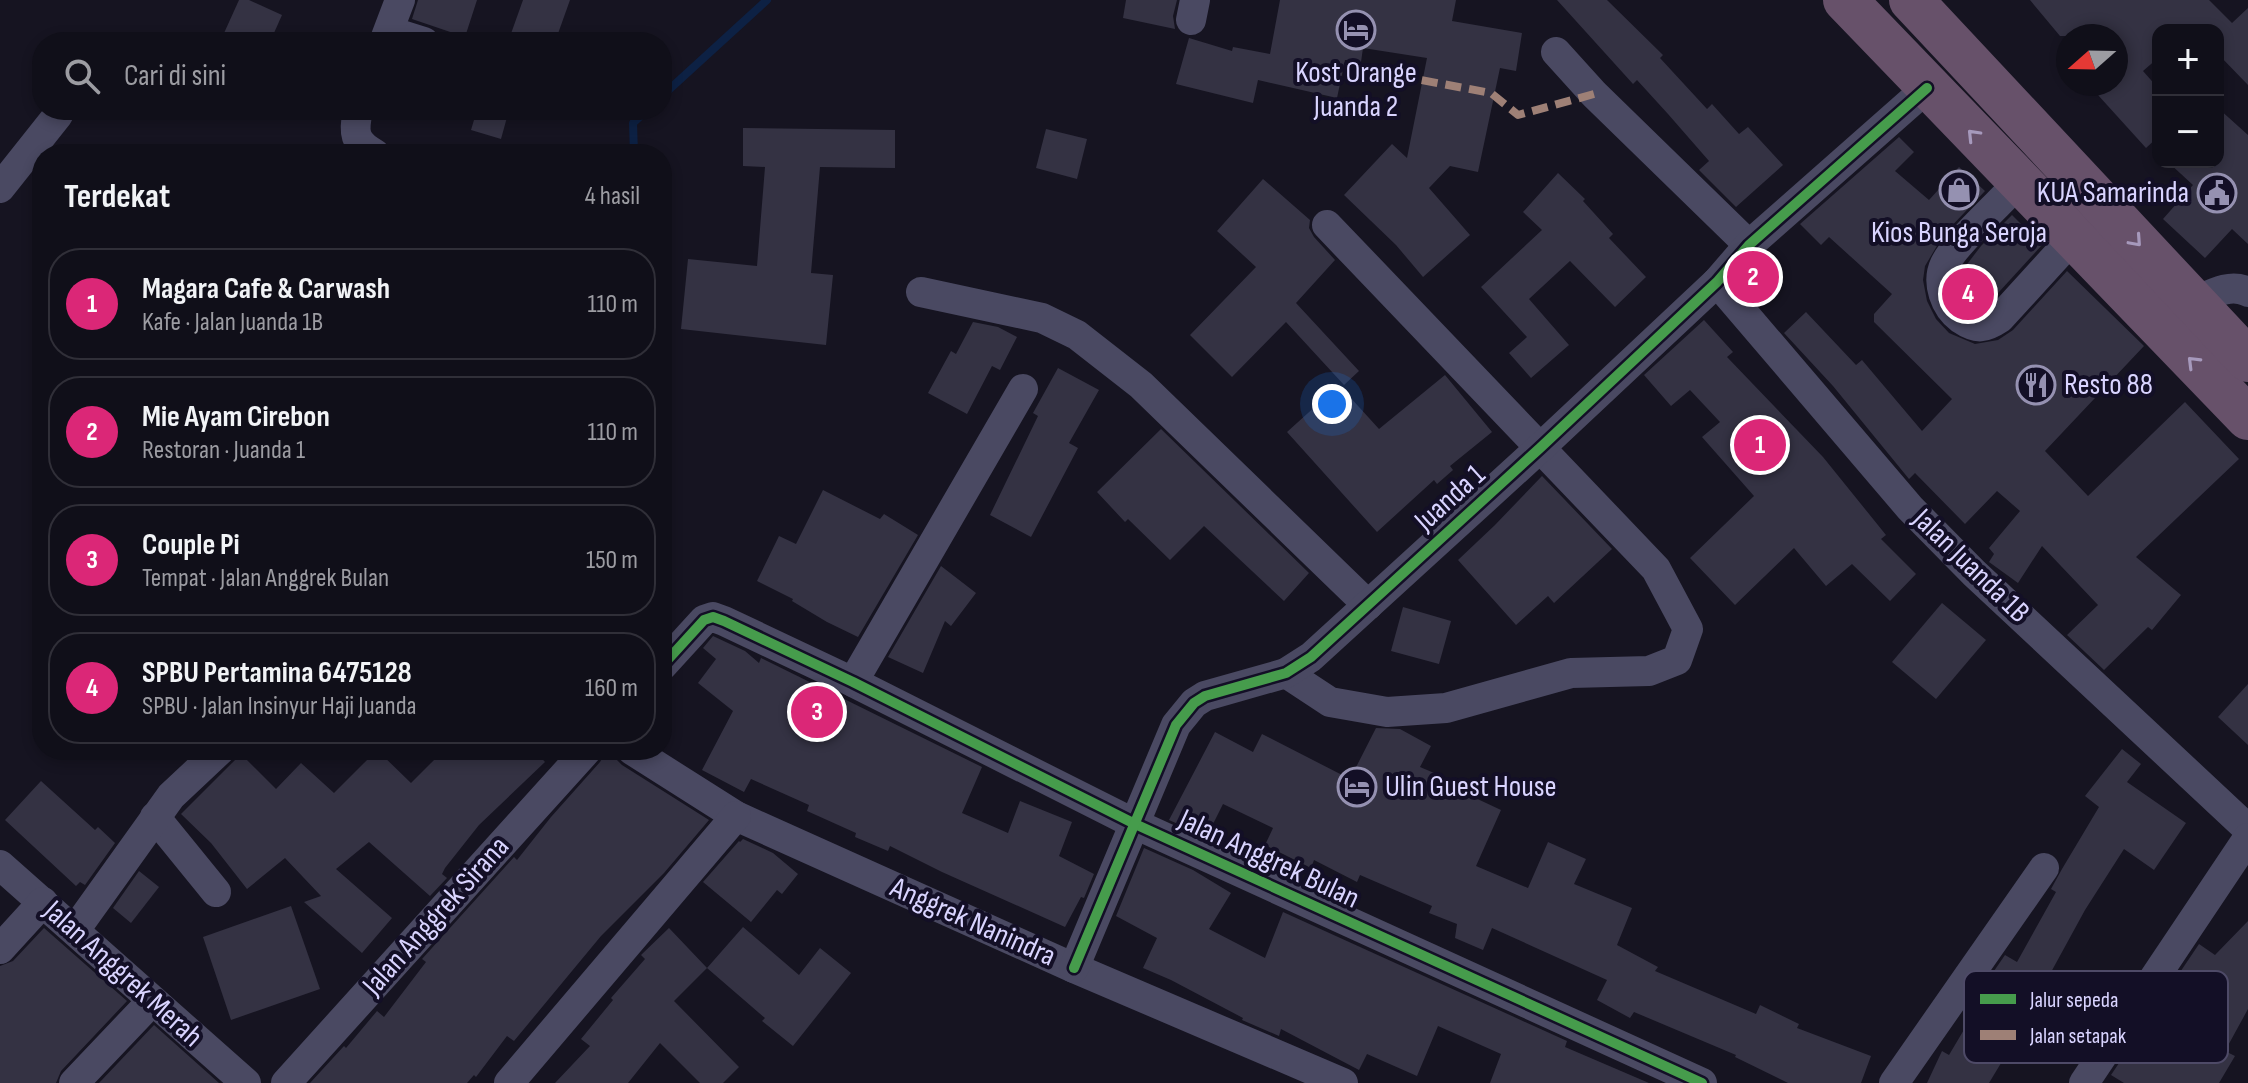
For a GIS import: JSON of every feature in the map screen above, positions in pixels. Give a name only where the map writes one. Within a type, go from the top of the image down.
[{"type":"highway","points":[[1845,0],[2073,238],[2178,318],[2248,360]]},
{"type":"highway","points":[[1911,0],[2178,318],[2248,418]]},
{"type":"street","points":[[389,32],[400,0]]},
{"type":"street","points":[[1556,52],[1594,94],[1749,245]]},
{"type":"street","name":"Juanda 1","points":[[1074,968],[1176,725],[1187,711],[1205,696],[1286,673],[1311,657],[1717,282],[1749,245],[1927,88]]},
{"type":"street","points":[[35,144],[54,120]]},
{"type":"street","points":[[356,120],[354,133],[360,144]]},
{"type":"street","points":[[0,188],[32,148]]},
{"type":"street","points":[[2019,182],[1944,265],[1941,287],[1955,314],[1975,327],[1985,327],[2000,318],[2073,238]]},
{"type":"street","points":[[1286,673],[1330,702],[1387,712],[1446,708],[1571,673],[1649,671],[1677,660],[1688,629],[1656,569],[1327,225]]},
{"type":"street","name":"Jalan Juanda 1B","points":[[1717,282],[1910,508],[1974,573],[2248,829]]},
{"type":"street","points":[[2178,318],[2228,289],[2239,287],[2248,292]]},
{"type":"street","points":[[921,292],[1042,318],[1077,335],[1141,385],[1368,605]]},
{"type":"street","points":[[853,682],[1023,389]]},
{"type":"street","name":"Jalan Anggrek Bulan","points":[[672,655],[704,620],[713,617],[853,682],[1135,824],[1702,1083]]},
{"type":"street","points":[[75,930],[171,796],[209,760]]},
{"type":"street","name":"Jalan Anggrek Sirana","points":[[286,1083],[578,760]]},
{"type":"street","name":"Anggrek Nanindra","points":[[648,760],[736,816],[1074,968],[1343,1083]]},
{"type":"street","points":[[509,1083],[736,816]]},
{"type":"street","points":[[155,817],[216,892]]},
{"type":"street","points":[[2159,971],[2248,838]]},
{"type":"street","name":"Jalan Anggrek Merah","points":[[0,865],[246,1083]]},
{"type":"street","points":[[1972,971],[2044,868]]},
{"type":"street","points":[[0,949],[43,902]]},
{"type":"street","points":[[1894,1083],[1964,983]]},
{"type":"street","points":[[74,1083],[152,1001]]},
{"type":"street","points":[[2084,1083],[2097,1063]]},
{"type":"building","points":[[239,0],[249,0],[282,15],[274,32],[225,32]]},
{"type":"building","points":[[418,0],[477,0],[467,32],[450,32],[412,19]]},
{"type":"building","points":[[523,0],[570,0],[559,32],[512,32]]},
{"type":"building","points":[[1126,0],[1177,0],[1173,16],[1175,29],[1123,18]]},
{"type":"building","points":[[1280,0],[1456,0],[1452,21],[1522,33],[1516,71],[1500,68],[1478,172],[1450,166],[1429,188],[1470,235],[1423,277],[1396,245],[1344,195],[1392,144],[1407,158],[1427,58],[1363,48],[1361,62],[1345,60],[1337,98],[1258,80],[1253,103],[1176,84],[1189,38],[1232,51],[1233,47],[1270,54]]},
{"type":"building","points":[[1557,0],[1607,0],[1663,55],[1660,58],[1707,109],[1712,104],[1739,134],[1748,127],[1783,165],[1736,207],[1699,170],[1709,161],[1637,80],[1633,84]]},
{"type":"building","points":[[2030,0],[2209,0],[2232,23],[2248,8],[2248,85],[2224,60],[2224,24],[2152,24],[2152,63],[2143,71],[2152,81],[2152,142],[2146,148],[2099,96],[2128,96],[2128,24],[2056,24],[2056,31]]},
{"type":"building","name":"KUA Samarinda","points":[[2224,113],[2248,135],[2248,244],[2232,229],[2205,258],[2163,219],[2193,185],[2175,168],[2224,168]]},
{"type":"building","points":[[474,120],[506,120],[501,139],[471,130]]},
{"type":"building","points":[[743,128],[895,130],[895,168],[820,167],[811,273],[833,275],[826,345],[681,329],[688,259],[757,266],[765,167],[743,166]]},
{"type":"building","points":[[1046,129],[1087,139],[1077,179],[1036,168]]},
{"type":"building","points":[[1899,137],[1914,152],[1895,171],[1929,200],[1959,167],[1985,191],[1944,234],[1925,266],[1923,280],[1927,301],[1936,319],[1949,333],[1975,344],[1998,340],[2013,330],[2067,271],[2144,346],[2045,451],[2088,496],[2185,402],[2239,459],[2136,557],[2181,595],[2152,630],[2148,627],[2104,670],[2067,635],[2098,605],[2042,546],[2018,583],[1989,562],[1994,554],[1989,548],[2020,511],[1997,491],[1965,524],[1915,473],[1909,479],[1833,386],[1784,333],[1806,312],[1856,365],[1862,360],[1922,431],[1952,399],[1874,322],[1874,314],[1892,294],[1829,237],[1821,245],[1800,224]]},
{"type":"building","points":[[1558,173],[1585,199],[1583,201],[1613,234],[1609,238],[1646,277],[1615,307],[1570,261],[1529,299],[1569,345],[1531,378],[1509,353],[1527,337],[1481,287],[1542,230],[1523,212]]},
{"type":"building","points":[[1263,179],[1310,220],[1309,228],[1314,237],[1335,260],[1296,303],[1359,371],[1344,385],[1286,322],[1232,377],[1190,335],[1256,267],[1217,231]]},
{"type":"building","points":[[2012,215],[2042,245],[1988,304],[1978,308],[1963,293],[1961,272],[1981,246]]},
{"type":"building","points":[[1704,320],[1733,352],[1727,357],[1823,457],[1886,535],[1881,539],[1916,574],[1890,601],[1852,564],[1826,586],[1794,548],[1735,605],[1690,558],[1754,496],[1702,437],[1720,422],[1690,390],[1671,406],[1644,375]]},
{"type":"building","points":[[973,322],[998,327],[1017,337],[1000,370],[992,366],[967,414],[928,393],[951,351],[956,354]]},
{"type":"building","points":[[1058,368],[1099,390],[1069,443],[1078,448],[1031,537],[990,515],[1038,416],[1033,413]]},
{"type":"building","points":[[1445,375],[1492,432],[1450,466],[1453,470],[1437,484],[1434,480],[1377,532],[1287,432],[1339,385],[1379,429]]},
{"type":"building","points":[[1161,429],[1309,573],[1284,601],[1204,526],[1170,560],[1128,519],[1125,522],[1097,492]]},
{"type":"building","points":[[1542,476],[1612,549],[1554,603],[1548,596],[1516,625],[1458,560]]},
{"type":"building","points":[[823,490],[880,519],[884,514],[918,535],[858,637],[757,581],[779,536],[796,544]]},
{"type":"building","points":[[941,566],[976,593],[951,626],[945,621],[923,673],[888,657]]},
{"type":"building","points":[[1942,603],[1986,640],[1936,699],[1892,662]]},
{"type":"building","points":[[1403,607],[1451,621],[1439,664],[1391,651]]},
{"type":"building","points":[[713,636],[745,651],[759,663],[761,658],[982,767],[962,813],[1008,833],[1020,801],[1072,822],[1059,856],[1094,874],[1084,898],[1081,897],[1065,927],[890,846],[888,851],[855,837],[856,833],[807,811],[809,805],[751,779],[744,792],[702,770],[733,711],[698,683],[716,659],[703,648]]},
{"type":"building","points":[[2248,684],[2248,745],[2218,717]]},
{"type":"building","points":[[1376,728],[1400,729],[1431,746],[1420,767],[1472,789],[1469,795],[1501,810],[1476,866],[1528,888],[1548,842],[1586,859],[1574,884],[1632,908],[1617,945],[1658,967],[1655,971],[1756,1014],[1760,1005],[1799,1024],[1797,1028],[1871,1056],[1861,1083],[1788,1083],[1736,1055],[1634,1012],[1630,1018],[1597,1000],[1607,980],[1492,928],[1483,950],[1455,938],[1457,924],[1429,913],[1432,906],[1360,875],[1357,882],[1314,860],[1311,868],[1265,845],[1273,828],[1223,804],[1211,828],[1200,823],[1196,832],[1169,820],[1215,732],[1253,752],[1262,734],[1350,779]]},
{"type":"building","points":[[2122,749],[2141,764],[2127,782],[2186,823],[2154,870],[2124,849],[2085,910],[2052,971],[1994,971],[2005,955],[2017,962],[2056,892],[2051,889],[2099,807],[2085,796]]},
{"type":"building","points":[[235,760],[247,760],[276,789],[301,763],[334,793],[367,760],[387,760],[411,783],[434,760],[545,762],[479,825],[445,868],[442,874],[447,878],[430,896],[369,842],[336,869],[392,918],[362,953],[304,902],[321,896],[285,858],[247,889],[211,843],[181,814]]},
{"type":"building","points":[[617,760],[709,820],[664,873],[601,936],[514,1041],[507,1036],[476,1077],[474,1075],[467,1083],[310,1083],[344,1046],[346,1048],[377,1011],[384,1017],[426,962],[422,959],[514,857],[517,860],[600,762]]},
{"type":"building","points":[[41,781],[95,830],[98,827],[115,843],[85,885],[80,882],[76,886],[5,820]]},
{"type":"building","points":[[743,839],[773,853],[798,874],[782,894],[777,890],[751,922],[703,882]]},
{"type":"building","points":[[1144,848],[1193,870],[1231,893],[1209,929],[1265,958],[1283,912],[1567,1041],[1565,1047],[1649,1083],[1490,1083],[1501,1054],[1438,1026],[1417,1076],[1367,1054],[1359,1070],[1281,1029],[1279,1036],[1242,1020],[1143,968],[1157,938],[1116,916]]},
{"type":"building","points":[[139,871],[159,887],[131,923],[113,908]]},
{"type":"building","points":[[291,906],[320,989],[231,1020],[203,937]]},
{"type":"building","points":[[2248,921],[2248,1009],[2228,1046],[2228,971],[2181,971],[2199,944],[2215,955]]},
{"type":"building","points":[[743,927],[799,975],[820,948],[851,973],[793,1046],[707,968]]},
{"type":"building","points":[[44,928],[127,1001],[61,1071],[56,1083],[0,1083],[0,966],[13,961]]},
{"type":"building","points":[[669,928],[707,968],[674,1001],[739,1067],[723,1083],[700,1083],[660,1043],[628,1083],[555,1083],[590,1046],[581,1039],[645,959],[641,955]]},
{"type":"building","points":[[154,1025],[219,1083],[99,1083]]},
{"type":"building","points":[[1964,1030],[1964,1063],[2001,1063],[1989,1083],[1927,1083],[1942,1051],[1949,1055]]},
{"type":"building","points":[[2228,1052],[2235,1056],[2219,1083],[2124,1083],[2111,1075],[2119,1063],[2228,1063]]},
{"type":"waterway","points":[[672,87],[767,0]]},
{"type":"waterway","points":[[634,144],[633,123],[636,120]]},
{"type":"marked path","points":[[1351,67],[1491,93],[1518,115],[1594,94]]},
{"type":"cycle path","points":[[1074,968],[1176,725],[1194,703],[1205,696],[1286,673],[1311,657],[1717,282],[1749,245],[1927,88]]},
{"type":"cycle path","points":[[672,655],[704,620],[713,617],[724,621],[853,682],[1135,824],[1702,1083]]},
{"type":"place","name":"Kost Orange Juanda 2","points":[[1356,30]]},
{"type":"place","name":"Kios Bunga Seroja","points":[[1959,190]]},
{"type":"place","name":"KUA Samarinda","points":[[2217,193]]},
{"type":"place","name":"Mie Ayam Cirebon","points":[[1753,277]]},
{"type":"place","name":"SPBU Pertamina 6475128","points":[[1968,294]]},
{"type":"place","name":"Resto 88","points":[[2036,385]]},
{"type":"place","name":"Magara Cafe & Carwash","points":[[1760,445]]},
{"type":"place","name":"Couple Pi","points":[[817,712]]},
{"type":"place","name":"Ulin Guest House","points":[[1357,787]]}]
